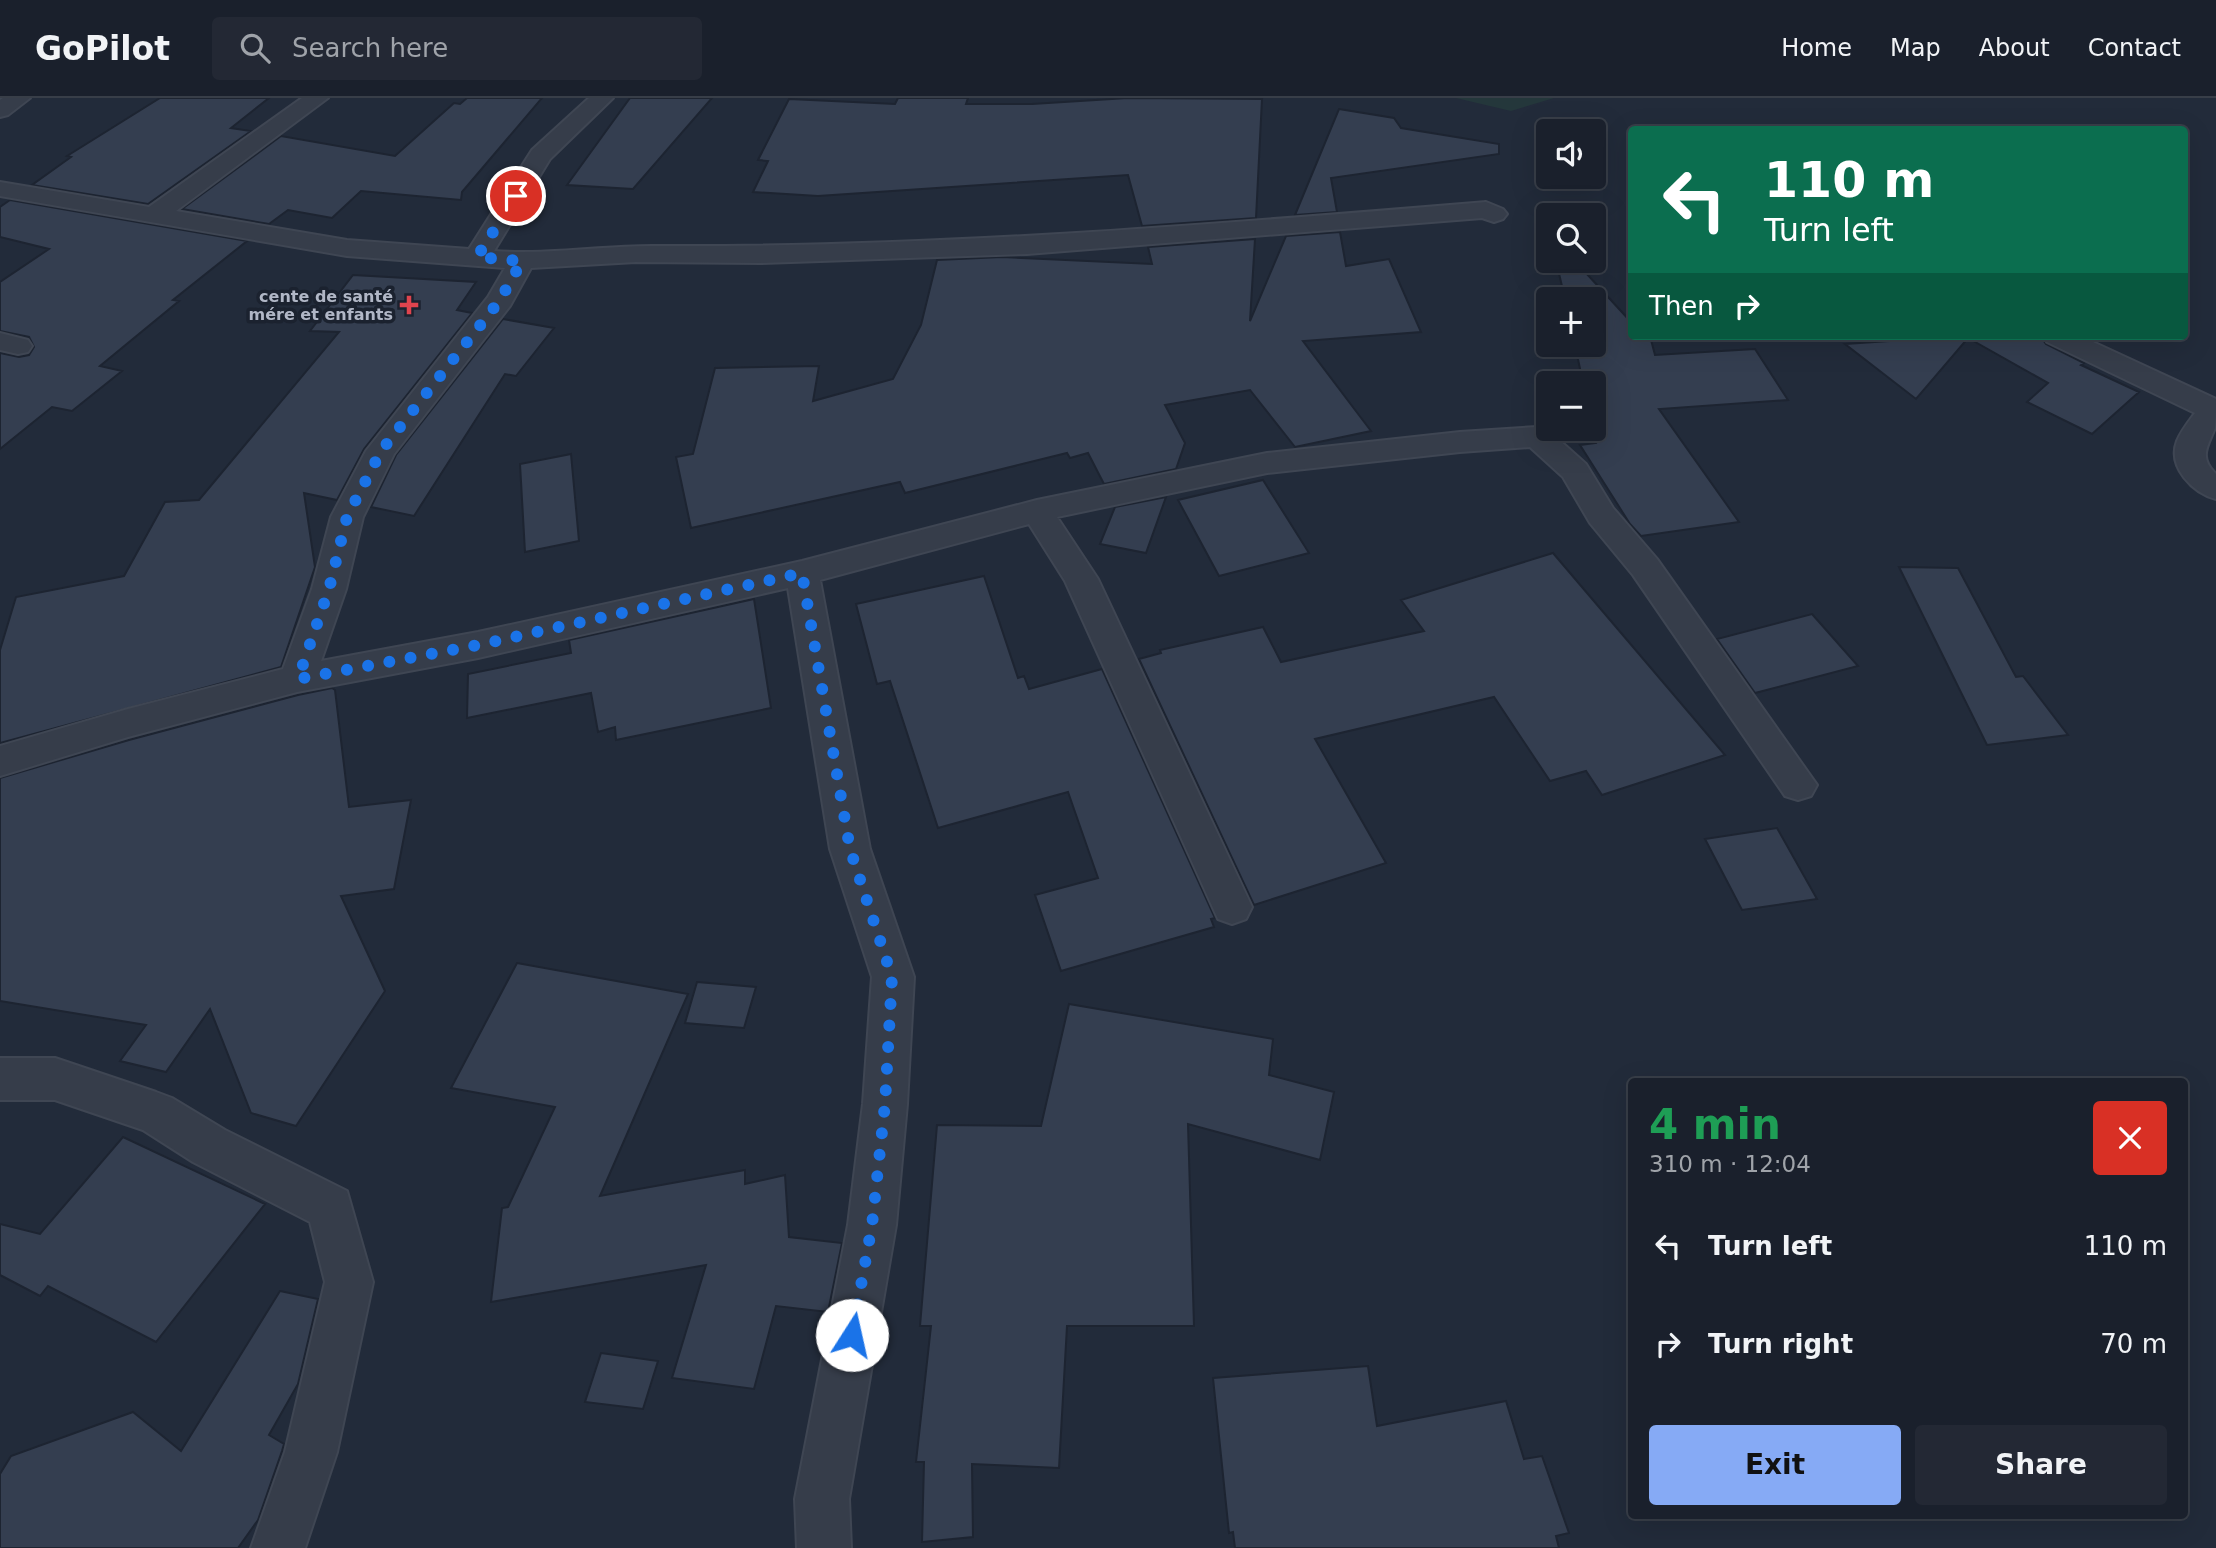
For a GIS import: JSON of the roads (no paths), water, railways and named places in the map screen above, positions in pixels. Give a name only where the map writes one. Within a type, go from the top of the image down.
[{"type":"street","points":[[0,110],[19,98]]},
{"type":"street","points":[[153,216],[317,98]]},
{"type":"street","points":[[477,257],[541,155],[602,98]]},
{"type":"street","points":[[0,189],[347,248],[522,261],[636,254],[761,255],[1027,246],[1438,214],[1486,211],[1494,214]]},
{"type":"street","points":[[298,679],[329,589],[347,517],[381,451],[500,300],[522,261]]},
{"type":"street","points":[[2066,340],[2215,409],[2190,441],[2189,456],[2199,478],[2216,489]]},
{"type":"street","points":[[0,761],[128,723],[298,679],[478,645],[802,573],[1037,511],[1267,463],[1460,442],[1536,437],[1575,471],[1601,515],[1645,567],[1798,786]]},
{"type":"street","points":[[1037,511],[1081,579],[1232,907]]},
{"type":"street","points":[[802,573],[850,849],[892,977],[885,1104],[872,1225],[822,1499],[824,1548]]},
{"type":"street","points":[[0,1079],[55,1079],[156,1113],[209,1146],[330,1208],[349,1282],[311,1452],[278,1548]]},
{"type":"place","name":"cente de santé mére et enfants","points":[[409,305]]}]
